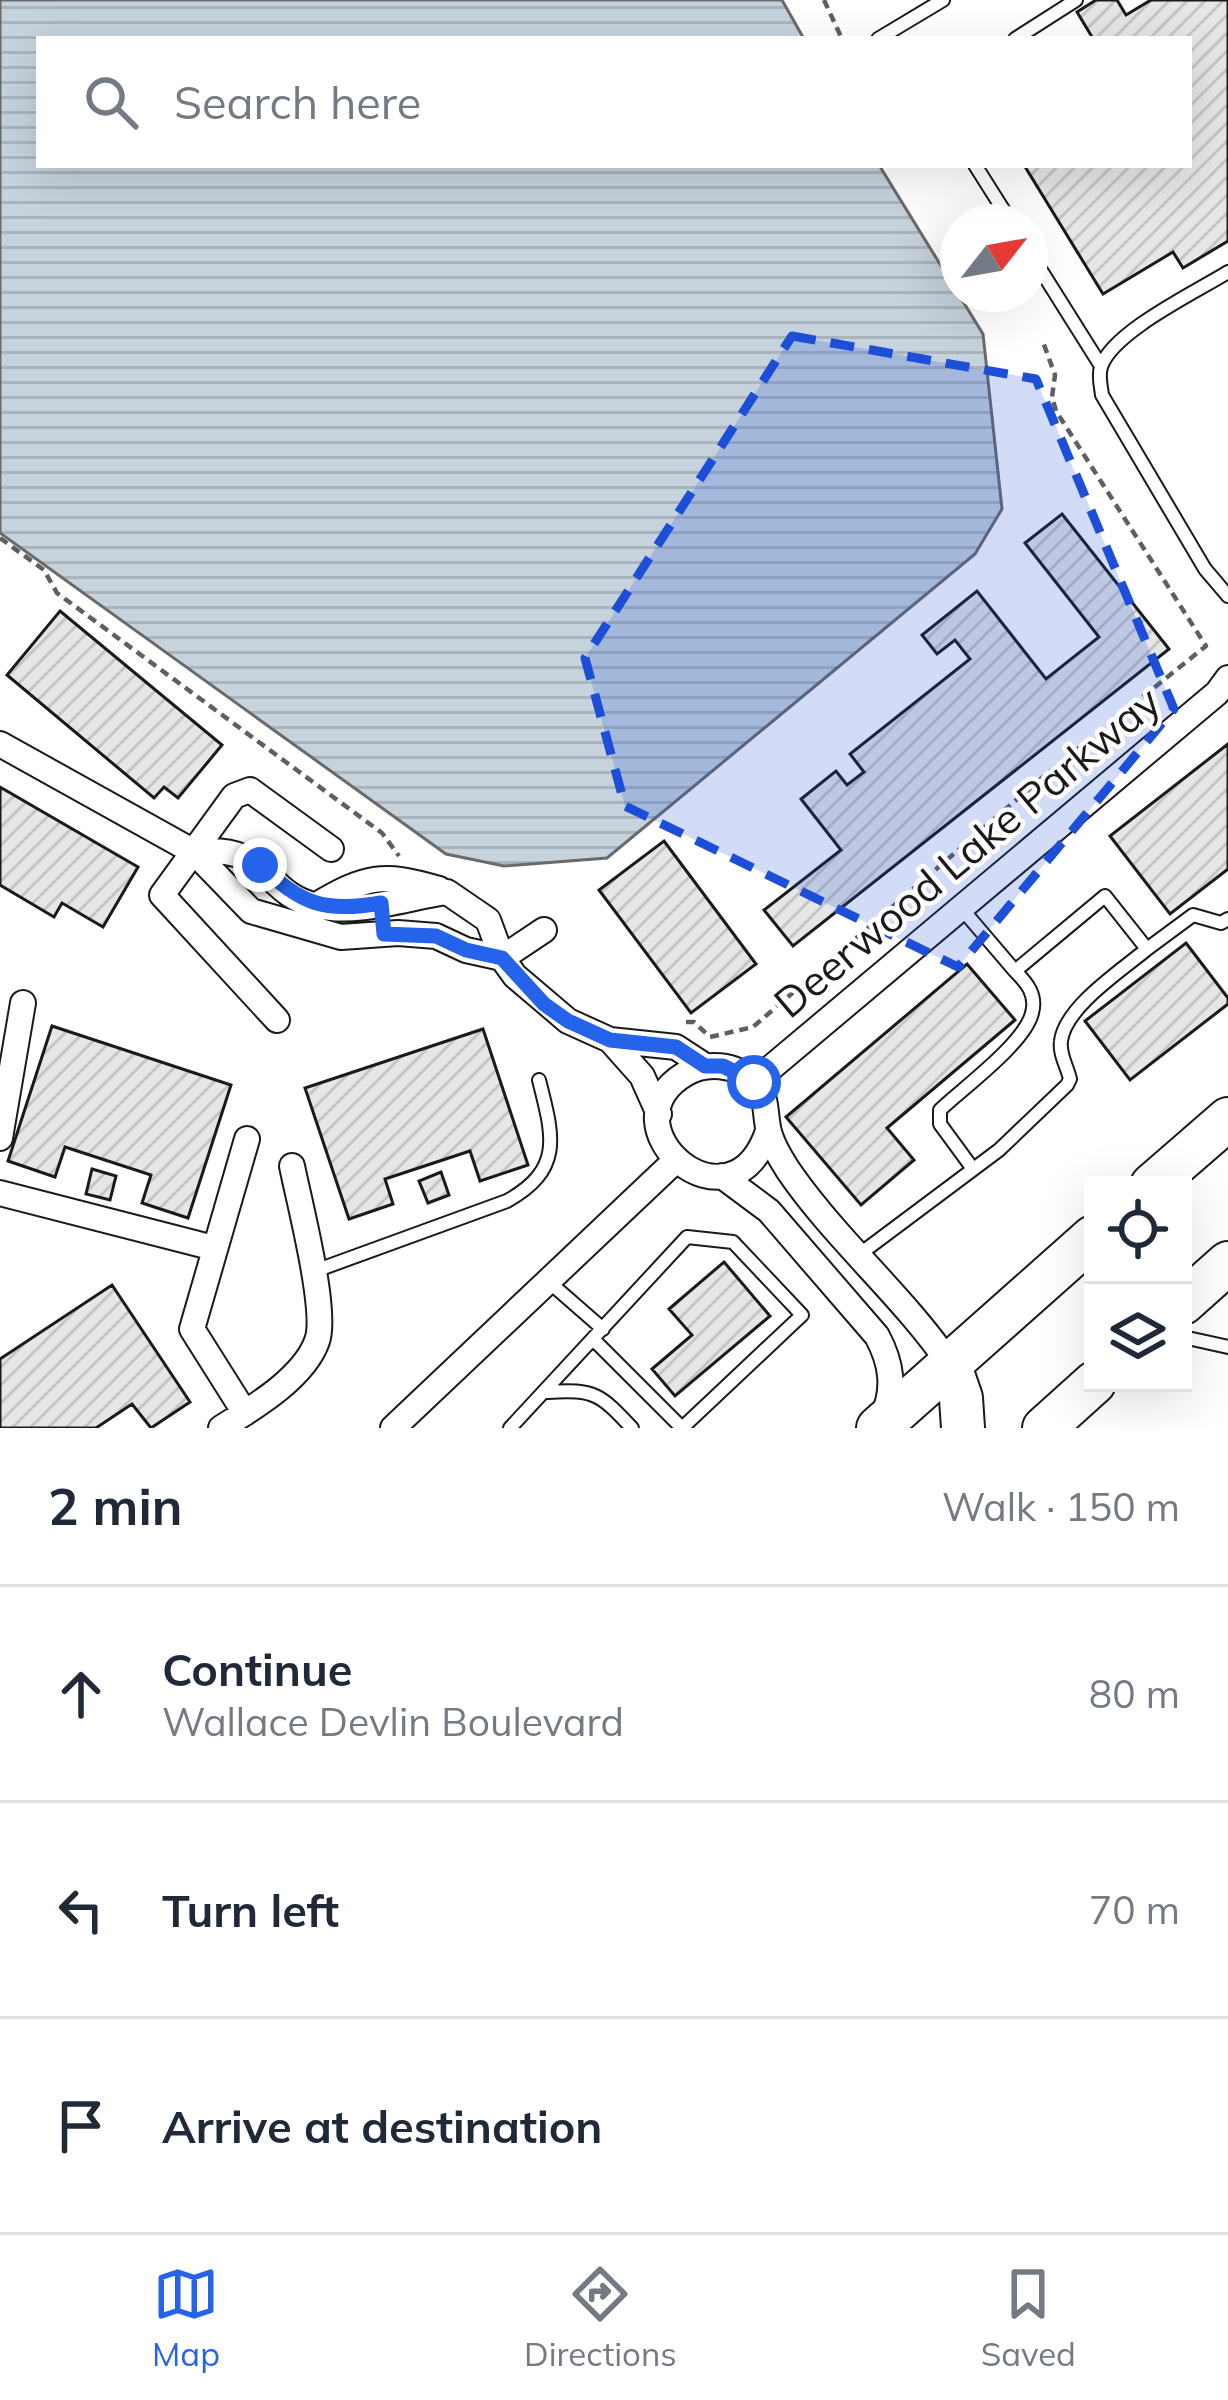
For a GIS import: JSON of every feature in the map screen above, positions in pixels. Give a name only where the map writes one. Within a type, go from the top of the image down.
[{"type":"highway","points":[[1162,1176],[1228,1119]]},
{"type":"highway","points":[[878,1428],[1084,1245]]},
{"type":"highway","points":[[1192,1296],[1228,1263]]},
{"type":"highway","points":[[949,1363],[961,1398],[963,1428]]},
{"type":"highway","points":[[1044,1428],[1084,1392]]},
{"type":"street","name":"Deerwood Lake Parkway","points":[[754,1082],[1217,693],[1228,678]]},
{"type":"street","points":[[0,744],[194,851],[251,911],[341,937],[436,936],[466,950],[502,958],[544,930]]},
{"type":"street","points":[[277,1020],[163,896],[234,796],[250,790],[331,849]]},
{"type":"street","points":[[194,851],[226,848],[260,865],[283,888],[315,906],[381,903],[447,892]]},
{"type":"street","points":[[315,906],[350,885],[396,876],[447,892],[488,920],[502,958],[544,1004],[568,1021],[610,1040],[676,1047],[705,1066]]},
{"type":"street","points":[[0,1019],[23,1003],[0,1138]]},
{"type":"street","points":[[610,1040],[642,1076],[658,1114],[664,1147],[688,1171],[722,1176],[738,1171],[752,1161],[768,1132],[769,1114],[754,1082],[723,1066],[691,1070],[669,1088],[658,1114]]},
{"type":"street","points":[[768,1132],[795,1180],[949,1363]]},
{"type":"street","points":[[245,1413],[192,1329],[247,1139]]},
{"type":"street","points":[[393,1428],[674,1161]]},
{"type":"street","points":[[221,1428],[303,1365],[319,1339],[318,1300],[292,1166]]},
{"type":"street","points":[[722,1176],[769,1211],[877,1336],[886,1352],[892,1384],[878,1428]]},
{"type":"street","points":[[0,1193],[214,1248]]},
{"type":"lane","points":[[883,36],[943,0]]},
{"type":"lane","points":[[1020,36],[1076,0]]},
{"type":"lane","points":[[977,168],[1000,204]]},
{"type":"lane","points":[[1101,367],[1118,342],[1228,272]]},
{"type":"lane","points":[[1048,282],[1101,367],[1102,395],[1204,569],[1228,596]]},
{"type":"lane","points":[[1015,971],[1106,896],[1147,949]]},
{"type":"lane","points":[[381,903],[384,934]]},
{"type":"lane","points":[[961,908],[1030,988],[1032,1017],[1014,1042],[940,1110],[940,1124],[973,1169]]},
{"type":"lane","points":[[860,1254],[973,1169],[1067,1084],[1069,1071],[1060,1045],[1074,1012],[1193,915],[1221,923],[1228,920]]},
{"type":"lane","points":[[311,1272],[507,1201],[532,1187],[548,1162],[552,1134],[539,1080]]},
{"type":"lane","points":[[510,1428],[547,1392],[598,1335],[687,1237],[733,1242],[802,1315],[682,1428],[598,1335],[548,1281]]},
{"type":"lane","points":[[1192,1339],[1228,1347]]},
{"type":"lane","points":[[547,1392],[584,1389],[602,1397],[632,1428]]},
{"type":"path","points":[[824,0],[841,36]]},
{"type":"path","points":[[665,1024],[694,1022],[710,1037],[753,1028],[1043,777],[1206,646],[1056,411],[1052,398],[1055,375],[1043,342]]},
{"type":"path","points":[[0,538],[44,570],[57,593],[382,833],[402,859]]},
{"type":"highlighted area","points":[[792,336],[1036,379],[1174,709],[958,967],[625,806],[585,658]]},
{"type":"shaded area","points":[[0,0],[782,0],[802,36],[36,36],[36,168],[881,168],[940,264],[940,312],[969,312],[983,334],[1002,509],[975,554],[607,858],[504,866],[446,854],[0,533]]},
{"type":"building","points":[[1096,0],[1117,0],[1126,15],[1151,0],[1228,0],[1228,241],[1183,268],[1173,252],[1103,294],[1026,168],[1192,168],[1192,36],[1091,36],[1077,12]]},
{"type":"building","points":[[1062,514],[1169,649],[793,946],[764,910],[841,850],[801,799],[836,771],[847,785],[864,772],[850,754],[970,659],[955,640],[937,654],[922,635],[977,591],[1046,679],[1099,637],[1025,543]]},
{"type":"building","points":[[60,611],[222,745],[178,798],[164,787],[154,798],[7,675]]},
{"type":"building","points":[[1228,744],[1228,869],[1170,914],[1110,836]]},
{"type":"building","points":[[0,787],[138,867],[103,927],[62,903],[54,917],[0,885]]},
{"type":"building","points":[[664,841],[756,964],[691,1013],[599,890]]},
{"type":"building","points":[[1186,943],[1228,1004],[1130,1080],[1085,1021]]},
{"type":"building","points":[[967,964],[1015,1020],[887,1128],[914,1160],[861,1205],[786,1117]]},
{"type":"building","points":[[52,1026],[231,1085],[188,1218],[142,1203],[151,1175],[65,1147],[55,1177],[8,1161]]},
{"type":"building","points":[[483,1029],[528,1165],[480,1181],[470,1151],[385,1179],[393,1204],[349,1219],[305,1088]]},
{"type":"building","points":[[92,1169],[116,1176],[110,1200],[86,1194]]},
{"type":"building","points":[[441,1172],[449,1195],[428,1203],[419,1181]]},
{"type":"building","points":[[724,1262],[770,1316],[675,1396],[652,1369],[692,1335],[669,1309]]},
{"type":"building","points":[[112,1285],[190,1402],[151,1428],[132,1404],[96,1428],[0,1428],[0,1359]]},
{"type":"route","points":[[260,865],[283,888],[315,906],[381,903],[384,934],[436,936],[466,950],[502,958],[544,1004],[610,1040],[676,1047],[705,1066],[723,1066],[754,1082]]}]
